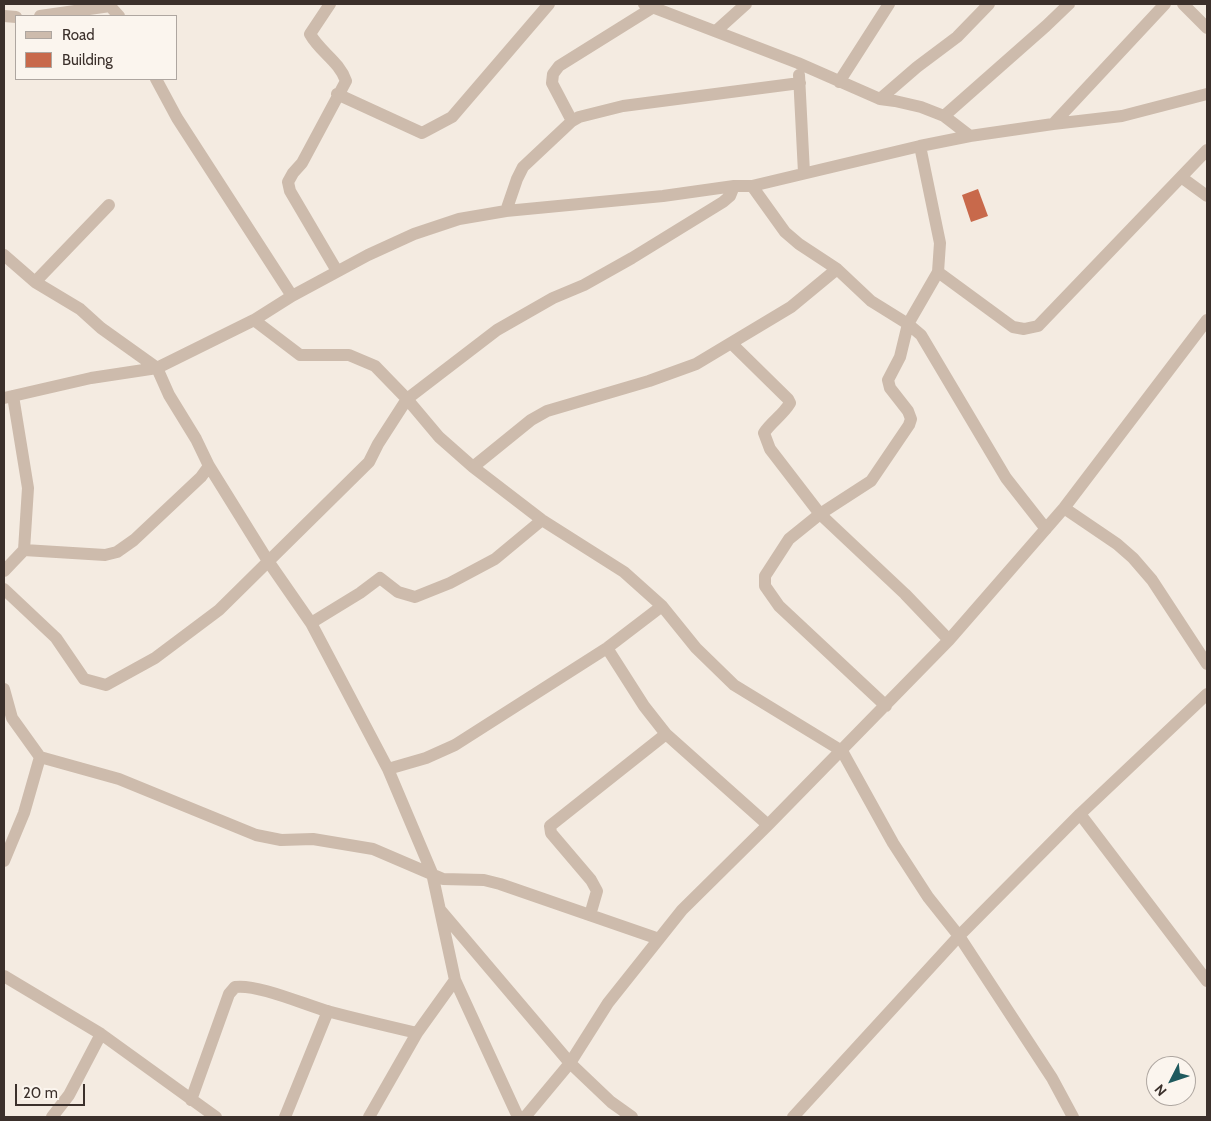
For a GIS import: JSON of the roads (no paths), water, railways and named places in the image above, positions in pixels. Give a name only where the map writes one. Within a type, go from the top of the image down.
[{"type":"street","points":[[330,4],[310,34],[315,44],[343,71],[346,81],[302,163],[293,172],[288,182],[290,191],[337,271]]},
{"type":"street","points":[[338,94],[422,132],[452,117],[549,4]]},
{"type":"street","points":[[716,31],[746,4]]},
{"type":"street","points":[[839,82],[889,4]]},
{"type":"street","points":[[880,99],[917,67],[957,37],[989,4]]},
{"type":"street","points":[[944,116],[1069,4]]},
{"type":"street","points":[[1053,124],[1165,4]]},
{"type":"street","points":[[1183,4],[1207,28]]},
{"type":"street","points":[[46,15],[109,5],[117,15]]},
{"type":"street","points":[[572,121],[552,83],[553,74],[559,66],[650,5],[798,63],[880,99],[921,107],[944,116],[970,136]]},
{"type":"street","points":[[798,63],[804,173]]},
{"type":"street","points":[[157,80],[176,118],[292,296]]},
{"type":"street","points":[[506,212],[516,179],[523,167],[572,121],[579,117],[623,106],[800,83]]},
{"type":"street","points":[[4,571],[24,550],[28,488],[8,397],[91,378],[157,368],[254,320],[337,271],[414,234],[459,220],[506,212],[624,201],[734,186],[752,186],[970,136],[1122,116],[1205,98]]},
{"type":"street","points":[[886,706],[779,606],[765,586],[765,576],[789,539],[820,514],[871,481],[909,425],[911,419],[908,411],[890,388],[888,380],[900,357],[908,324],[938,272],[940,243],[920,146]]},
{"type":"street","points":[[938,272],[1013,327],[1024,329],[1038,326],[1207,150]]},
{"type":"street","points":[[1181,177],[1207,196]]},
{"type":"street","points":[[4,589],[56,638],[84,679],[106,684],[155,658],[219,610],[369,462],[407,399],[496,330],[553,298],[584,284],[632,258],[723,202],[730,196],[734,186]]},
{"type":"street","points":[[752,186],[785,232],[799,244],[837,269],[871,301],[908,324],[921,335],[1006,478],[1046,528]]},
{"type":"street","points":[[35,282],[109,205]]},
{"type":"street","points":[[4,256],[35,282],[80,309],[101,328],[157,368],[169,395],[196,439],[209,466],[268,561],[311,623],[388,769],[432,873],[455,980],[518,1117]]},
{"type":"street","points":[[473,467],[531,420],[547,412],[649,381],[696,364],[791,308],[837,269]]},
{"type":"street","points":[[254,320],[300,355],[349,355],[375,366],[407,399],[439,437],[473,467],[542,520],[624,572],[662,606],[696,648],[734,685],[842,750],[893,844],[928,897],[958,936],[1052,1078],[1073,1117]]},
{"type":"street","points":[[525,1117],[570,1062],[608,1003],[682,910],[886,706],[949,640],[1064,508],[1207,320]]},
{"type":"street","points":[[731,343],[788,399],[790,404],[769,425],[764,434],[770,449],[820,514],[949,640]]},
{"type":"street","points":[[24,550],[105,555],[117,552],[134,540],[170,507],[201,477],[209,466]]},
{"type":"street","points":[[1064,508],[1117,544],[1133,558],[1152,580],[1207,664]]},
{"type":"street","points":[[311,623],[360,593],[380,578],[398,592],[414,597],[450,583],[495,559],[542,520]]},
{"type":"street","points":[[388,769],[426,758],[455,745],[607,648],[662,606]]},
{"type":"street","points":[[607,648],[644,706],[666,734],[768,825]]},
{"type":"street","points":[[4,689],[8,719],[40,757],[119,779],[256,836],[281,840],[313,840],[373,850],[443,879],[484,880],[500,884],[659,939]]},
{"type":"street","points":[[793,1117],[958,936],[1080,814],[1207,694]]},
{"type":"street","points":[[590,916],[596,891],[591,880],[551,833],[550,826],[666,734]]},
{"type":"street","points":[[4,861],[24,813],[40,757]]},
{"type":"street","points":[[1080,814],[1207,981]]},
{"type":"street","points":[[439,910],[570,1062],[611,1102],[632,1117]]},
{"type":"street","points":[[4,976],[102,1034],[216,1117]]},
{"type":"street","points":[[369,1117],[417,1033],[455,980]]},
{"type":"street","points":[[191,1100],[229,994],[235,987],[256,988],[328,1011],[417,1033]]},
{"type":"street","points":[[285,1117],[328,1011]]},
{"type":"street","points":[[52,1117],[69,1095],[102,1034]]}]
